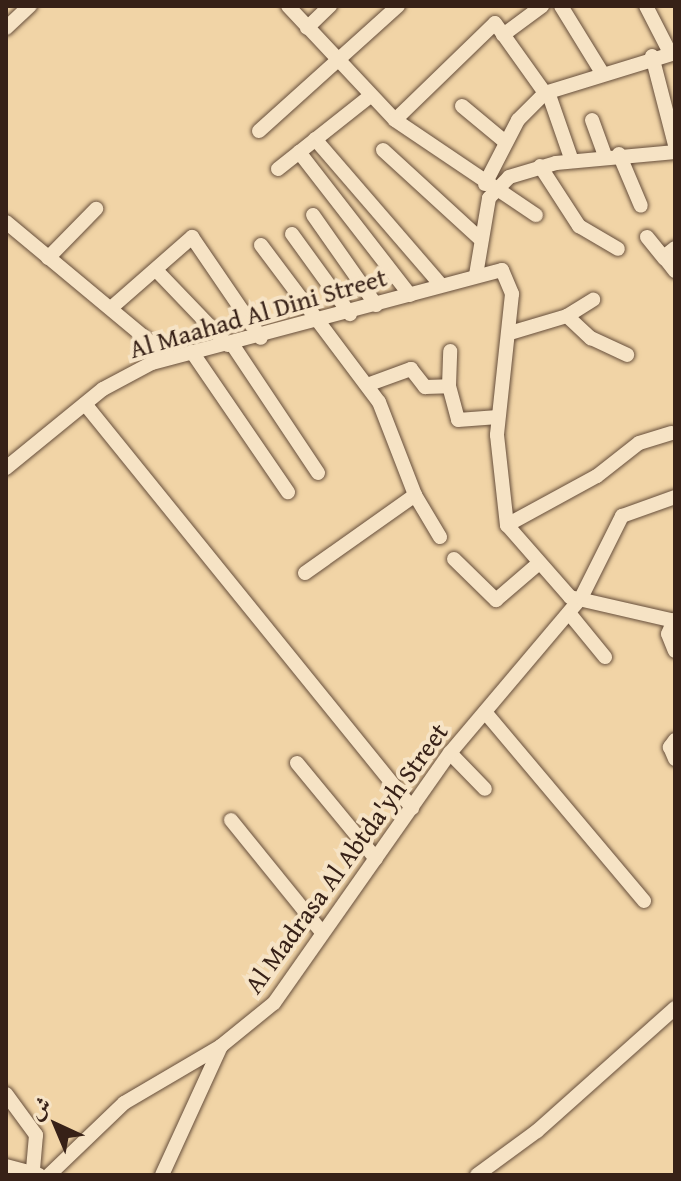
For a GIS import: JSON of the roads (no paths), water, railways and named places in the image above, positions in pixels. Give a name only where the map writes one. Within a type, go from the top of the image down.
[{"type":"street","points":[[6,28],[30,6]]},
{"type":"street","points":[[288,6],[369,97],[395,120],[490,187],[536,215]]},
{"type":"street","points":[[307,28],[330,6]]},
{"type":"street","points":[[259,131],[398,6]]},
{"type":"street","points":[[395,120],[499,29],[542,6]]},
{"type":"street","points":[[561,6],[601,71]]},
{"type":"street","points":[[476,275],[490,187],[504,141],[547,92],[601,71],[672,53],[646,6]]},
{"type":"street","points":[[499,29],[547,92],[572,161]]},
{"type":"street","points":[[652,56],[675,145]]},
{"type":"street","points":[[278,169],[369,97]]},
{"type":"street","points":[[462,106],[504,141]]},
{"type":"street","points":[[592,120],[641,206]]},
{"type":"street","points":[[315,139],[441,285]]},
{"type":"street","points":[[383,150],[480,239]]},
{"type":"street","points":[[299,152],[410,295]]},
{"type":"street","points":[[490,187],[540,166],[612,155],[675,152]]},
{"type":"street","points":[[540,166],[579,226],[618,249]]},
{"type":"street","points":[[48,258],[96,209]]},
{"type":"street","points":[[313,215],[376,305]]},
{"type":"street","points":[[6,222],[169,358]]},
{"type":"street","points":[[292,234],[350,314]]},
{"type":"street","points":[[111,308],[192,237],[261,338]]},
{"type":"street","points":[[647,237],[672,259]]},
{"type":"street","points":[[261,245],[316,324],[367,385],[386,415],[415,495],[440,537]]},
{"type":"street","points":[[156,270],[230,344],[318,473]]},
{"type":"street","name":"Al Maahad Al Dini Street","points":[[6,468],[119,379],[169,358],[316,324],[476,275],[502,270],[512,294],[510,333]]},
{"type":"street","points":[[593,300],[567,316],[510,333],[498,417],[500,496],[507,525],[570,597],[674,620],[668,634],[675,651]]},
{"type":"street","points":[[567,316],[591,338],[627,355]]},
{"type":"street","points":[[450,351],[449,386],[455,418],[498,417]]},
{"type":"street","points":[[192,352],[288,492]]},
{"type":"street","points":[[367,385],[407,368],[425,387],[449,386]]},
{"type":"street","points":[[85,404],[412,808]]},
{"type":"street","points":[[507,525],[597,476],[639,443],[670,430],[675,449]]},
{"type":"street","points":[[305,573],[415,495]]},
{"type":"street","name":"Al Madrasa Al Abtda'yh Street","points":[[49,1175],[124,1103],[221,1046],[274,1003],[321,931],[450,753],[581,598],[622,516],[675,497]]},
{"type":"street","points":[[454,559],[496,600],[539,563]]},
{"type":"street","points":[[569,613],[605,657]]},
{"type":"street","points":[[485,712],[644,901]]},
{"type":"street","points":[[675,740],[670,747],[675,759]]},
{"type":"street","points":[[450,753],[485,789]]},
{"type":"street","points":[[297,763],[376,859]]},
{"type":"street","points":[[231,820],[321,931]]},
{"type":"street","points":[[477,1175],[537,1131],[675,1008]]},
{"type":"street","points":[[162,1175],[221,1046]]},
{"type":"street","points":[[6,1094],[36,1135],[36,1174],[6,1166]]}]
